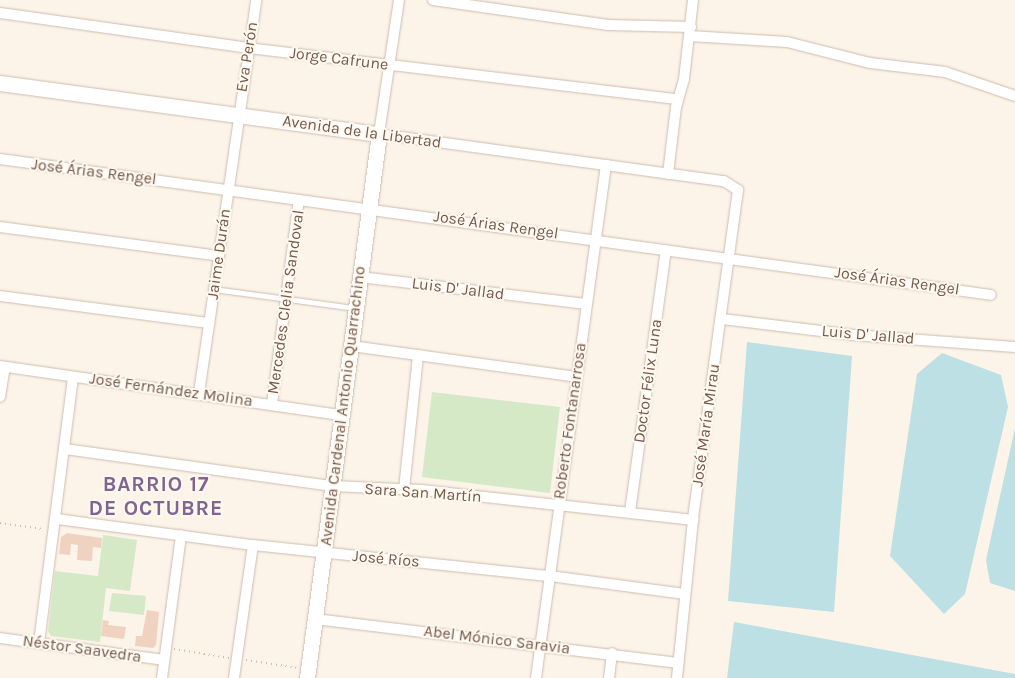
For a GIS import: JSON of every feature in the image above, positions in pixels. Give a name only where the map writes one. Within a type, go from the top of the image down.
[{"type":"street","name":"Eva Perón","points":[[239,115],[256,0]]},
{"type":"street","points":[[379,134],[399,0]]},
{"type":"street","points":[[433,0],[608,26],[690,31],[787,42],[870,63],[945,72],[1015,96]]},
{"type":"street","points":[[668,174],[693,0]]},
{"type":"street","name":"Jorge Cafrune","points":[[0,12],[388,66],[678,99]]},
{"type":"street","name":"Avenida de la Libertad","points":[[0,83],[724,180]]},
{"type":"street","name":"Jaime Durán","points":[[199,393],[239,115]]},
{"type":"street","name":"Avenida Cardenal Antonio Quarrachino","points":[[307,678],[379,134]]},
{"type":"street","name":"José Árias Rengel","points":[[0,159],[594,238],[666,250],[991,294]]},
{"type":"street","name":"Roberto Fontanarrosa","points":[[536,678],[594,238],[606,165]]},
{"type":"street","name":"José María Mirau","points":[[677,678],[692,520],[731,259],[738,190],[724,180]]},
{"type":"street","name":"Mercedes Clelia Sandoval","points":[[272,404],[299,200]]},
{"type":"street","points":[[0,227],[219,256]]},
{"type":"street","name":"Doctor Félix Luna","points":[[630,512],[666,250]]},
{"type":"street","name":"Luis D' Jallad","points":[[360,277],[586,304]]},
{"type":"street","points":[[0,296],[209,323]]},
{"type":"street","name":"Luis D' Jallad","points":[[722,319],[854,335],[1015,347]]},
{"type":"street","points":[[352,346],[576,377]]},
{"type":"street","points":[[404,489],[418,355]]},
{"type":"street","points":[[0,397],[2,366]]},
{"type":"street","name":"José Fernández Molina","points":[[2,366],[341,415]]},
{"type":"street","points":[[39,643],[56,532],[73,377]]},
{"type":"street","name":"Sara San Martín","points":[[65,449],[332,486],[404,489],[692,520]]},
{"type":"street","name":"José Ríos","points":[[57,518],[324,554],[550,576],[685,594]]},
{"type":"street","points":[[162,678],[182,536]]},
{"type":"street","points":[[234,678],[253,545]]},
{"type":"street","name":"Abel Mónico Saravia","points":[[315,619],[612,653],[678,663]]},
{"type":"street","name":"Néstor Saavedra","points":[[0,638],[164,660]]},
{"type":"street","points":[[609,678],[612,653]]},
{"type":"lane","points":[[214,289],[357,308]]},
{"type":"path","points":[[0,522],[56,532]]},
{"type":"green space","points":[[432,392],[560,407],[550,493],[422,477]]},
{"type":"green space","points":[[103,535],[137,540],[130,591],[106,588],[100,642],[51,636],[48,631],[55,571],[98,576]]},
{"type":"green space","points":[[112,593],[146,596],[144,615],[109,611]]},
{"type":"water","points":[[747,342],[852,356],[834,612],[728,601]]},
{"type":"water","points":[[942,353],[1001,375],[1008,407],[965,594],[944,614],[890,556],[917,374]]},
{"type":"water","points":[[1015,428],[1015,591],[990,583],[986,560]]},
{"type":"water","points":[[734,622],[1015,674],[1015,678],[727,678]]},
{"type":"building","points":[[67,533],[102,538],[101,548],[93,547],[92,561],[77,560],[78,545],[71,544],[70,555],[59,554],[61,537]]},
{"type":"building","points":[[147,610],[159,612],[156,645],[153,648],[135,646],[136,636],[142,636]]},
{"type":"building","points":[[103,620],[109,621],[108,625],[126,627],[124,639],[101,636]]},
{"type":"district","name":"BARRIO 17 DE OCTUBRE","points":[[156,496]]}]
